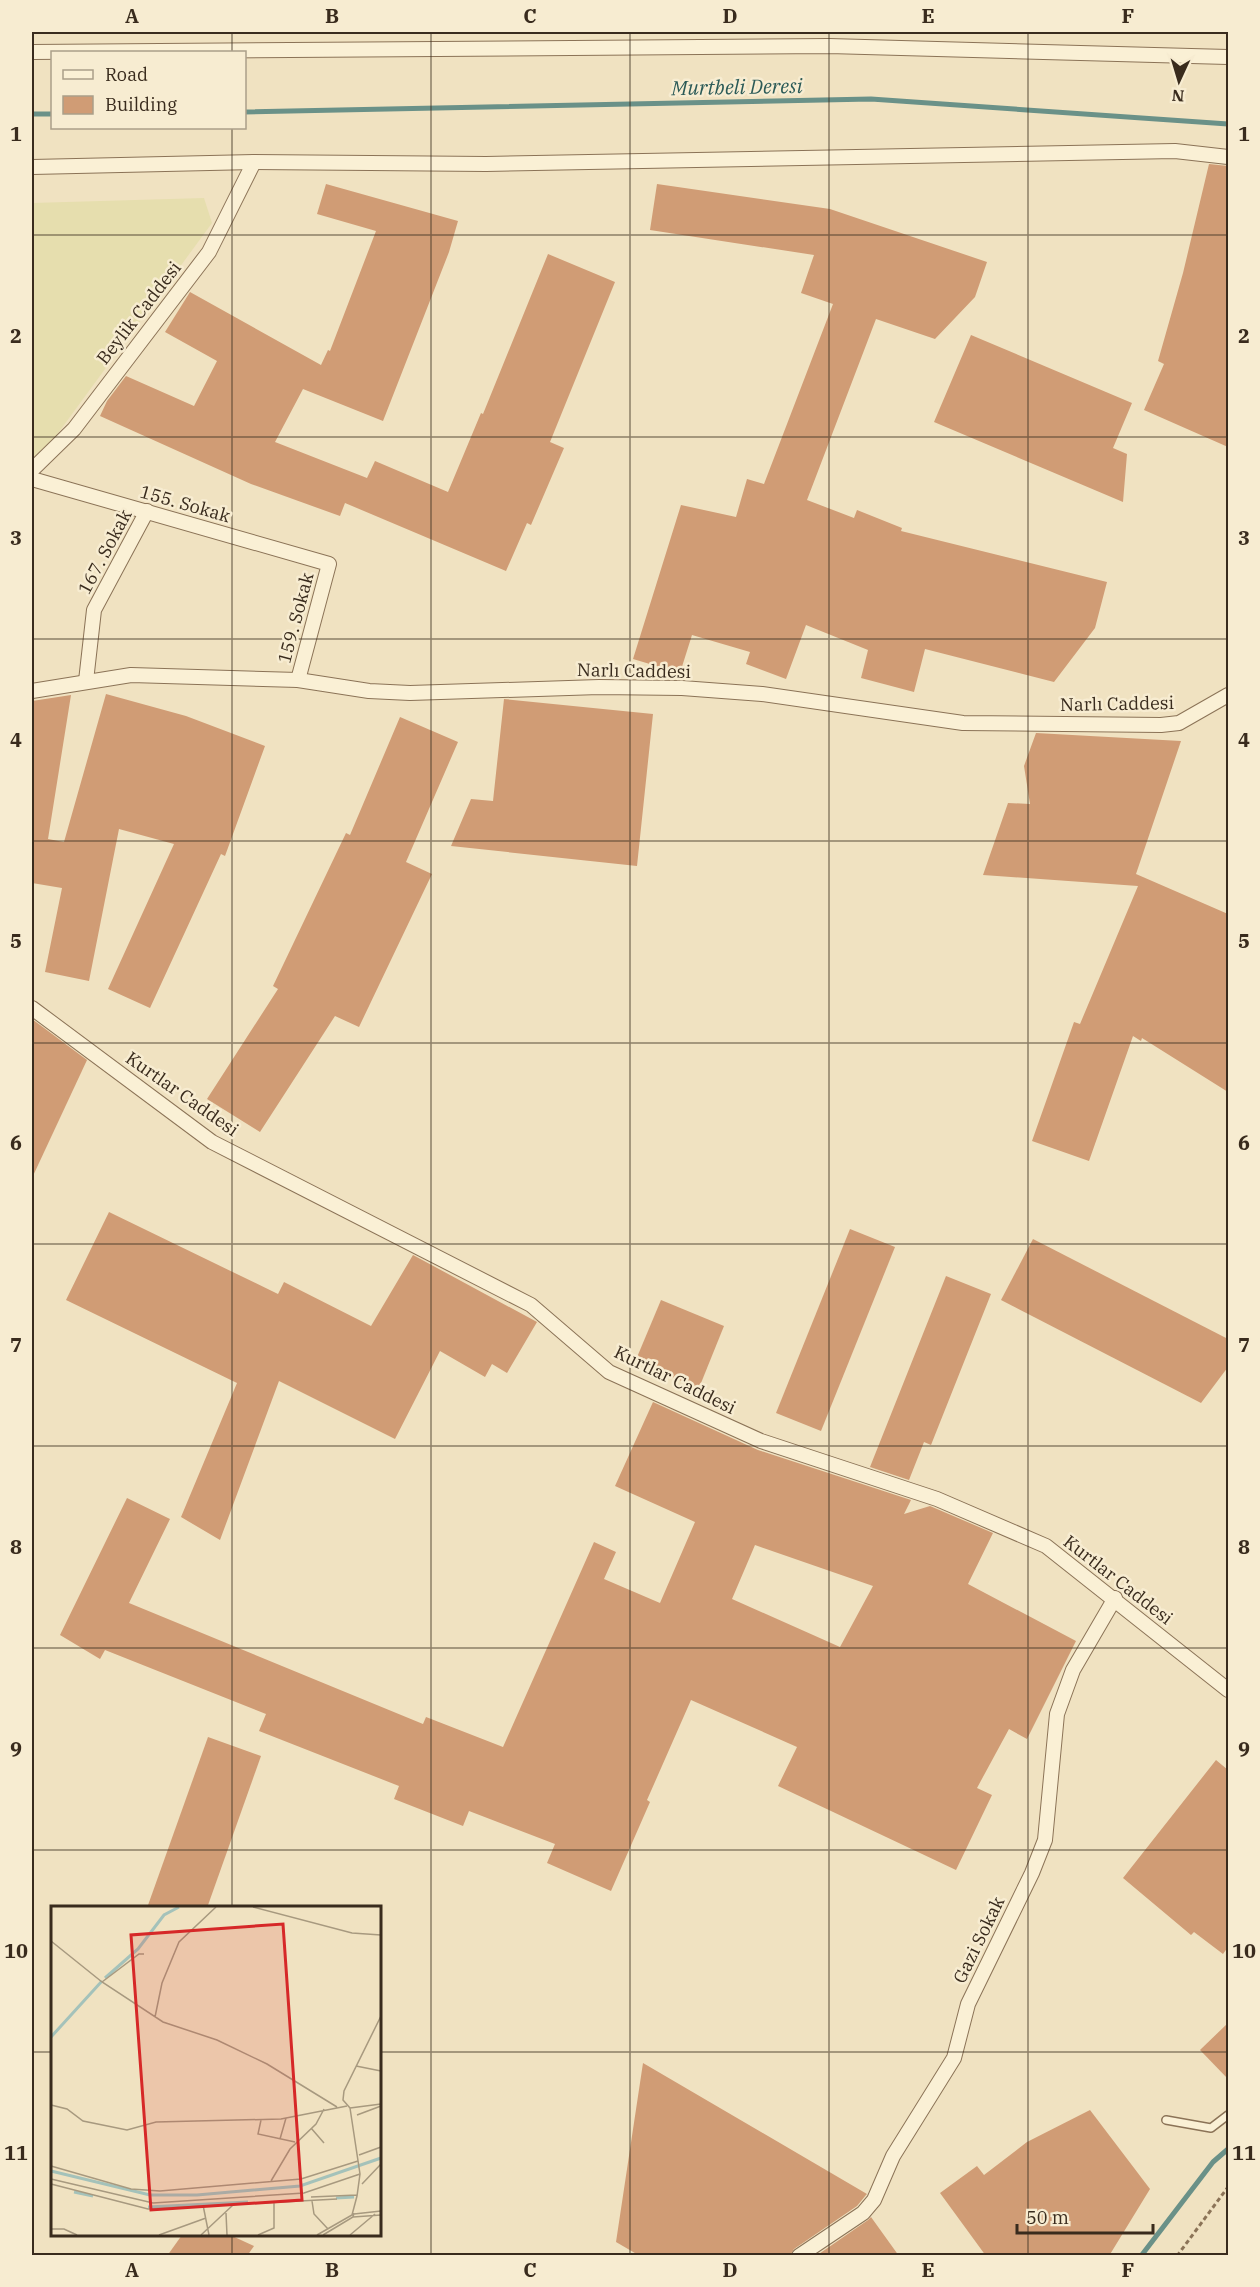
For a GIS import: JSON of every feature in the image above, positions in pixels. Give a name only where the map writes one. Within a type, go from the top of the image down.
[{"type":"street","points":[[827,32],[829,46]]},
{"type":"street","points":[[165,51],[829,46],[1228,57]]},
{"type":"street","points":[[32,52],[51,52]]},
{"type":"street","points":[[32,167],[254,162],[486,164],[1175,151],[1228,157]]},
{"type":"street","name":"Beylik Caddesi","points":[[32,470],[74,429],[209,252],[254,162]]},
{"type":"street","name":"155. Sokak","points":[[32,479],[328,564]]},
{"type":"street","name":"167. Sokak","points":[[86,681],[94,610],[147,511]]},
{"type":"street","name":"159. Sokak","points":[[298,680],[328,564]]},
{"type":"street","name":"Narlı Caddesi","points":[[32,691],[130,675],[298,680],[369,691],[410,693],[586,687],[682,688],[762,694],[963,723],[1161,725],[1179,723],[1228,695]]},
{"type":"street","name":"Kurtlar Caddesi","points":[[32,1008],[212,1142],[531,1305],[609,1372],[761,1441],[936,1499],[1046,1546],[1115,1598],[1228,1690]]},
{"type":"street","name":"Gazi Sokak","points":[[799,2256],[863,2212],[874,2200],[893,2156],[954,2058],[968,2004],[1032,1874],[1045,1840],[1057,1714],[1073,1670],[1115,1598]]},
{"type":"lane","points":[[1166,2120],[1211,2128],[1228,2115]]},
{"type":"path","points":[[1177,2256],[1228,2187]]},
{"type":"shaded area","points":[[204,198],[212,223],[53,440],[32,459],[32,203]]},
{"type":"building","points":[[1209,164],[1228,166],[1228,447],[1144,410],[1164,364],[1158,361],[1183,273]]},
{"type":"building","points":[[326,184],[458,221],[449,252],[383,421],[303,389],[275,442],[367,478],[375,461],[448,492],[481,413],[483,414],[548,254],[615,282],[550,442],[564,448],[531,525],[527,523],[506,571],[345,503],[340,516],[251,484],[100,416],[107,401],[126,376],[194,406],[217,361],[165,332],[190,292],[321,365],[328,350],[330,351],[376,231],[317,214]]},
{"type":"building","points":[[657,184],[830,209],[987,262],[975,297],[935,339],[876,319],[807,500],[854,518],[857,510],[902,528],[901,531],[1107,582],[1095,628],[1054,682],[925,649],[914,692],[861,678],[868,650],[806,625],[786,679],[746,664],[750,652],[692,635],[680,673],[633,659],[681,505],[736,517],[747,479],[764,484],[833,304],[801,293],[814,255],[650,230]]},
{"type":"building","points":[[971,335],[1132,403],[1113,448],[1127,454],[1123,502],[934,422]]},
{"type":"building","points":[[106,694],[186,716],[265,746],[225,856],[221,854],[150,1008],[108,989],[174,844],[119,829],[89,981],[45,972],[62,888],[32,883],[32,701],[71,695],[48,839],[64,842]]},
{"type":"building","points":[[504,699],[653,714],[637,866],[451,846],[471,799],[493,801]]},
{"type":"building","points":[[400,717],[458,742],[406,862],[432,874],[359,1027],[335,1016],[260,1132],[207,1099],[278,989],[273,986],[346,833],[350,835]]},
{"type":"building","points":[[1036,733],[1181,741],[1136,874],[1228,914],[1228,1092],[1142,1038],[1141,1041],[1133,1036],[1089,1161],[1032,1141],[1074,1022],[1080,1024],[1138,886],[983,875],[1008,803],[1030,804],[1024,766]]},
{"type":"building","points":[[32,1019],[87,1060],[32,1178]]},
{"type":"building","points":[[109,1212],[278,1294],[284,1282],[371,1326],[413,1255],[537,1322],[507,1373],[492,1364],[485,1377],[440,1351],[395,1439],[279,1381],[220,1540],[181,1517],[237,1383],[66,1300]]},
{"type":"building","points":[[850,1229],[895,1247],[821,1431],[776,1413]]},
{"type":"building","points":[[1033,1239],[1228,1339],[1228,1367],[1201,1403],[1001,1300]]},
{"type":"building","points":[[946,1276],[991,1294],[931,1445],[924,1442],[909,1480],[870,1467]]},
{"type":"building","points":[[661,1300],[724,1326],[699,1388],[635,1362]]},
{"type":"building","points":[[653,1402],[758,1450],[911,1500],[904,1514],[930,1506],[993,1533],[968,1584],[1076,1641],[1027,1739],[1009,1729],[977,1788],[992,1795],[956,1870],[778,1786],[797,1747],[691,1700],[647,1800],[650,1802],[611,1891],[547,1863],[555,1844],[469,1811],[463,1826],[394,1799],[399,1786],[259,1731],[266,1714],[105,1650],[100,1659],[60,1635],[127,1498],[170,1519],[129,1603],[423,1724],[426,1717],[503,1747],[594,1542],[616,1552],[604,1579],[660,1603],[695,1522],[615,1486]],"holes":[[[755,1545],[873,1586],[840,1647],[732,1599]]]},
{"type":"building","points":[[208,1737],[261,1756],[208,1906],[148,1906]]},
{"type":"building","points":[[1216,1760],[1228,1770],[1228,1947],[1223,1954],[1194,1932],[1191,1935],[1123,1878]]},
{"type":"building","points":[[1228,2023],[1228,2079],[1200,2050]]},
{"type":"building","points":[[643,2063],[867,2194],[857,2206],[794,2249],[790,2256],[640,2256],[616,2242]]},
{"type":"building","points":[[1090,2110],[1150,2189],[1109,2256],[986,2256],[940,2193],[977,2166],[984,2175],[1027,2142]]},
{"type":"building","points":[[871,2217],[899,2256],[816,2256],[868,2220]]},
{"type":"building","points":[[181,2236],[232,2236],[254,2246],[247,2256],[167,2256]]},
{"type":"waterway","name":"Murtbeli Deresi","points":[[246,112],[871,99],[1228,124]]},
{"type":"waterway","name":"Murtbeli Deresi","points":[[32,114],[51,114]]},
{"type":"waterway","points":[[1141,2256],[1213,2162],[1228,2149]]}]
